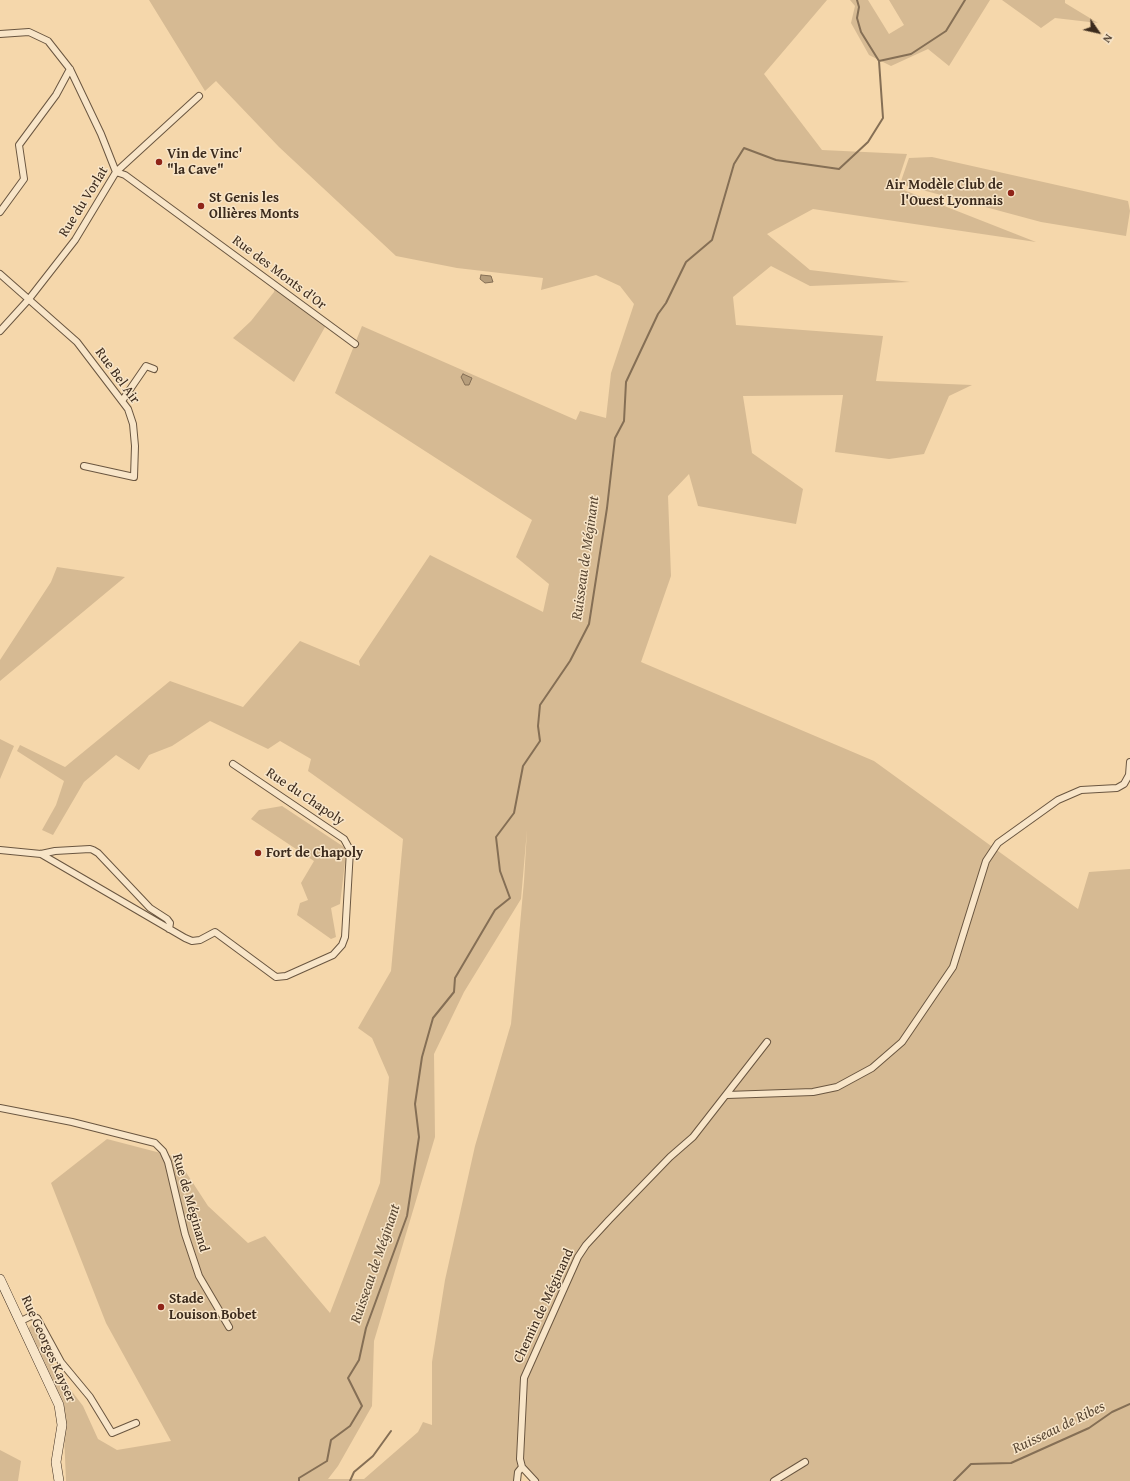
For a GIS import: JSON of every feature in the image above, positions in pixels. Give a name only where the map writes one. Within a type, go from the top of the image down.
[{"type":"street","points":[[0,34],[29,32],[48,41],[70,69],[101,134],[116,172]]},
{"type":"street","points":[[0,212],[24,179],[19,145],[56,95],[70,69]]},
{"type":"street","name":"Rue du Vorlat","points":[[0,331],[29,299],[75,240],[116,172],[199,96]]},
{"type":"street","name":"Rue des Monts d'Or","points":[[116,172],[125,175],[355,344]]},
{"type":"street","name":"Rue Bel Air","points":[[0,274],[77,342],[128,409],[133,424],[135,446],[134,477],[84,466]]},
{"type":"street","points":[[122,401],[146,366],[154,369]]},
{"type":"street","points":[[727,1095],[813,1092],[837,1087],[872,1068],[902,1042],[953,967],[986,861],[998,843],[1058,800],[1081,790],[1117,788],[1124,784],[1129,775],[1130,762]]},
{"type":"street","name":"Rue du Chapoly","points":[[41,854],[169,929],[192,940],[200,940],[215,932],[276,977],[286,976],[333,955],[342,945],[345,937],[350,850],[344,839],[233,764]]},
{"type":"street","name":"Rue du Chapoly","points":[[0,850],[41,854],[55,851],[90,849],[98,853],[150,908],[167,919],[170,923],[169,929]]},
{"type":"street","name":"Chemin de Méginand","points":[[522,1467],[520,1459],[524,1378],[578,1257],[586,1245],[609,1220],[670,1157],[693,1137],[767,1042]]},
{"type":"street","name":"Rue de Méginand","points":[[0,1108],[72,1122],[155,1143],[163,1151],[168,1162],[185,1234],[200,1276],[229,1327]]},
{"type":"street","name":"Rue Georges Kayser","points":[[0,1279],[21,1321],[35,1356],[59,1405],[62,1425],[56,1462],[59,1481]]},
{"type":"street","points":[[21,1321],[31,1316],[37,1318],[61,1362],[90,1396],[112,1433],[136,1422]]},
{"type":"street","points":[[774,1481],[805,1462]]},
{"type":"street","points":[[517,1481],[518,1472],[522,1467],[535,1481]]},
{"type":"shaded area","points":[[149,0],[827,0],[764,74],[822,150],[907,154],[896,187],[1036,242],[813,209],[767,234],[810,270],[910,282],[810,286],[771,266],[733,297],[736,325],[883,336],[876,381],[972,385],[949,396],[924,454],[889,459],[835,452],[843,395],[743,396],[752,453],[803,489],[796,524],[698,506],[689,474],[668,496],[671,576],[641,662],[874,761],[1078,909],[1089,872],[1130,869],[1130,1481],[535,1481],[522,1467],[517,1481],[66,1481],[63,1409],[26,1331],[32,1324],[58,1373],[83,1406],[98,1439],[117,1450],[171,1441],[106,1323],[51,1183],[107,1139],[176,1157],[208,1206],[248,1243],[265,1236],[330,1313],[380,1183],[389,1077],[372,1038],[358,1028],[391,971],[403,839],[308,771],[311,759],[280,741],[268,749],[210,721],[172,746],[149,755],[139,770],[116,755],[84,782],[53,835],[42,830],[56,805],[64,781],[17,751],[20,745],[65,767],[170,681],[243,707],[300,641],[360,666],[359,661],[430,555],[543,612],[549,584],[516,557],[532,520],[335,393],[362,326],[576,420],[580,411],[606,418],[611,373],[634,304],[620,286],[596,275],[541,290],[543,278],[457,268],[396,256],[279,147],[216,81],[205,91]],"holes":[[[527,830],[524,881],[511,1024],[475,1146],[445,1280],[432,1362],[432,1425],[423,1422],[418,1432],[364,1479],[328,1479],[338,1466],[372,1406],[374,1341],[435,1137],[434,1054],[464,992],[521,899]]]},
{"type":"shaded area","points":[[850,0],[868,0],[889,34],[904,25],[889,0],[990,0],[949,66],[928,49],[891,66],[869,55],[851,23],[855,6]]},
{"type":"shaded area","points":[[1002,0],[1065,0],[1065,3],[1098,23],[1055,18],[1041,28]]},
{"type":"shaded area","name":"Air Modèle Club de l'Ouest Lyonnais","points":[[932,157],[1128,201],[1130,211],[1126,236],[1041,222],[900,184],[909,158]]},
{"type":"shaded area","points":[[481,275],[491,276],[493,282],[485,283],[480,279]]},
{"type":"shaded area","points":[[275,285],[330,326],[325,327],[294,382],[233,338],[251,321],[274,292]]},
{"type":"shaded area","points":[[463,374],[472,378],[469,385],[465,385],[461,377]]},
{"type":"shaded area","points":[[57,567],[125,577],[0,681],[0,660],[51,582]]},
{"type":"shaded area","points":[[0,739],[14,746],[0,779]]},
{"type":"shaded area","points":[[282,806],[344,847],[346,854],[340,904],[331,908],[336,937],[331,939],[297,915],[300,903],[308,900],[301,883],[314,861],[251,819],[259,810]]},
{"type":"shaded area","points":[[0,1450],[21,1461],[18,1481],[0,1481]]},
{"type":"waterway","points":[[857,0],[859,7],[857,18],[861,32],[879,61]]},
{"type":"waterway","name":"Ruisseau de Méginant","points":[[299,1481],[299,1478],[327,1461],[331,1440],[350,1426],[362,1406],[348,1378],[359,1360],[366,1328],[407,1216],[419,1137],[415,1104],[422,1057],[433,1018],[454,992],[455,978],[495,910],[510,898],[500,871],[496,837],[514,813],[523,766],[540,741],[538,726],[540,705],[570,661],[589,624],[607,508],[615,438],[624,421],[626,382],[658,314],[666,303],[686,262],[712,240],[734,164],[744,148],[776,160],[839,169],[868,142],[883,118],[879,61],[911,54],[946,31],[965,0]]},
{"type":"waterway","name":"Ruisseau de Ribes","points":[[954,1481],[971,1464],[1011,1463],[1089,1428],[1112,1412],[1130,1404]]},
{"type":"waterway","points":[[350,1481],[354,1472],[373,1456],[391,1431]]},
{"type":"place","name":"Vin de Vinc' \"la Cave\"","points":[[159,162]]},
{"type":"place","name":"Air Modèle Club de l'Ouest Lyonnais","points":[[1011,193]]},
{"type":"place","name":"St Genis les Ollières Monts","points":[[201,206]]},
{"type":"place","name":"Fort de Chapoly","points":[[258,853]]},
{"type":"place","name":"Stade Louison Bobet","points":[[161,1307]]}]
